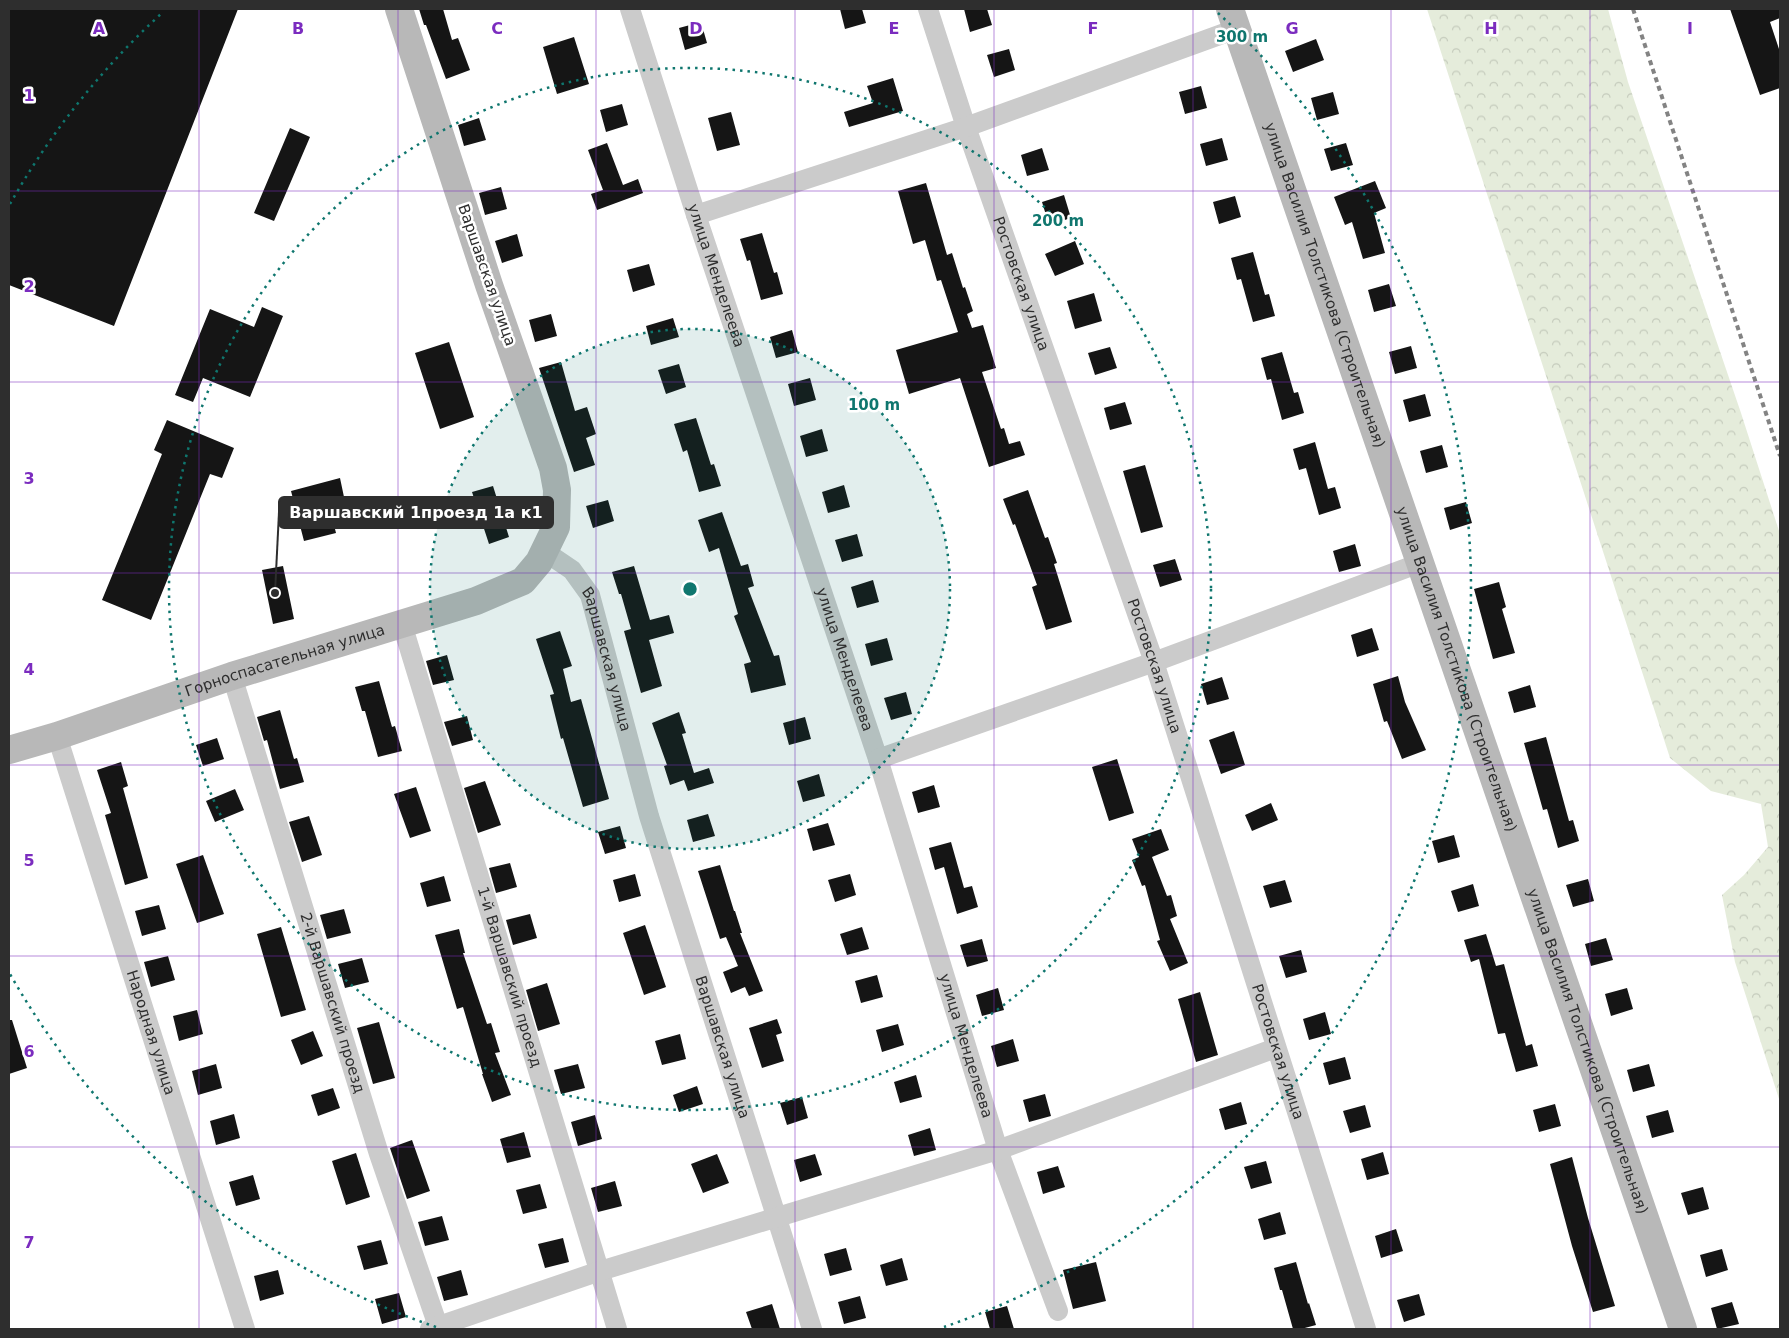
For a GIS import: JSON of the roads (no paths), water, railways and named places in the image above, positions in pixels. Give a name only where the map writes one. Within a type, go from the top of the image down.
[{"type":"main road","name":"Варшавская улица","points":[[399,9],[490,285],[553,468],[557,490],[556,527],[544,550]]},
{"type":"main road","name":"улица Василия Толстикова (Строительная)","points":[[1233,19],[1683,1329]]},
{"type":"main road","name":"Горноспасательная улица","points":[[9,750],[57,736],[232,676],[476,601],[523,581],[539,562],[544,550]]},
{"type":"street","name":"улица Менделеева","points":[[630,9],[696,215],[878,760],[998,1150],[1058,1310]]},
{"type":"street","name":"Ростовская улица","points":[[928,9],[966,126],[1154,662],[1366,1329]]},
{"type":"street","points":[[696,215],[966,126],[1233,19]]},
{"type":"street","name":"Варшавская улица","points":[[544,550],[572,570],[590,595],[649,816],[812,1329]]},
{"type":"street","points":[[878,760],[1154,662],[1420,563]]},
{"type":"street","name":"1-й Варшавский проезд","points":[[402,624],[618,1329]]},
{"type":"street","name":"2-й Варшавский проезд","points":[[232,676],[379,1154],[436,1328]]},
{"type":"street","name":"Народная улица","points":[[57,736],[245,1329]]},
{"type":"street","points":[[436,1328],[600,1271],[998,1150],[1276,1048]]},
{"type":"railway","points":[[1633,9],[1780,456]]},
{"type":"place","name":"Варшавский 1проезд 1а к1","points":[[275,593]]}]
